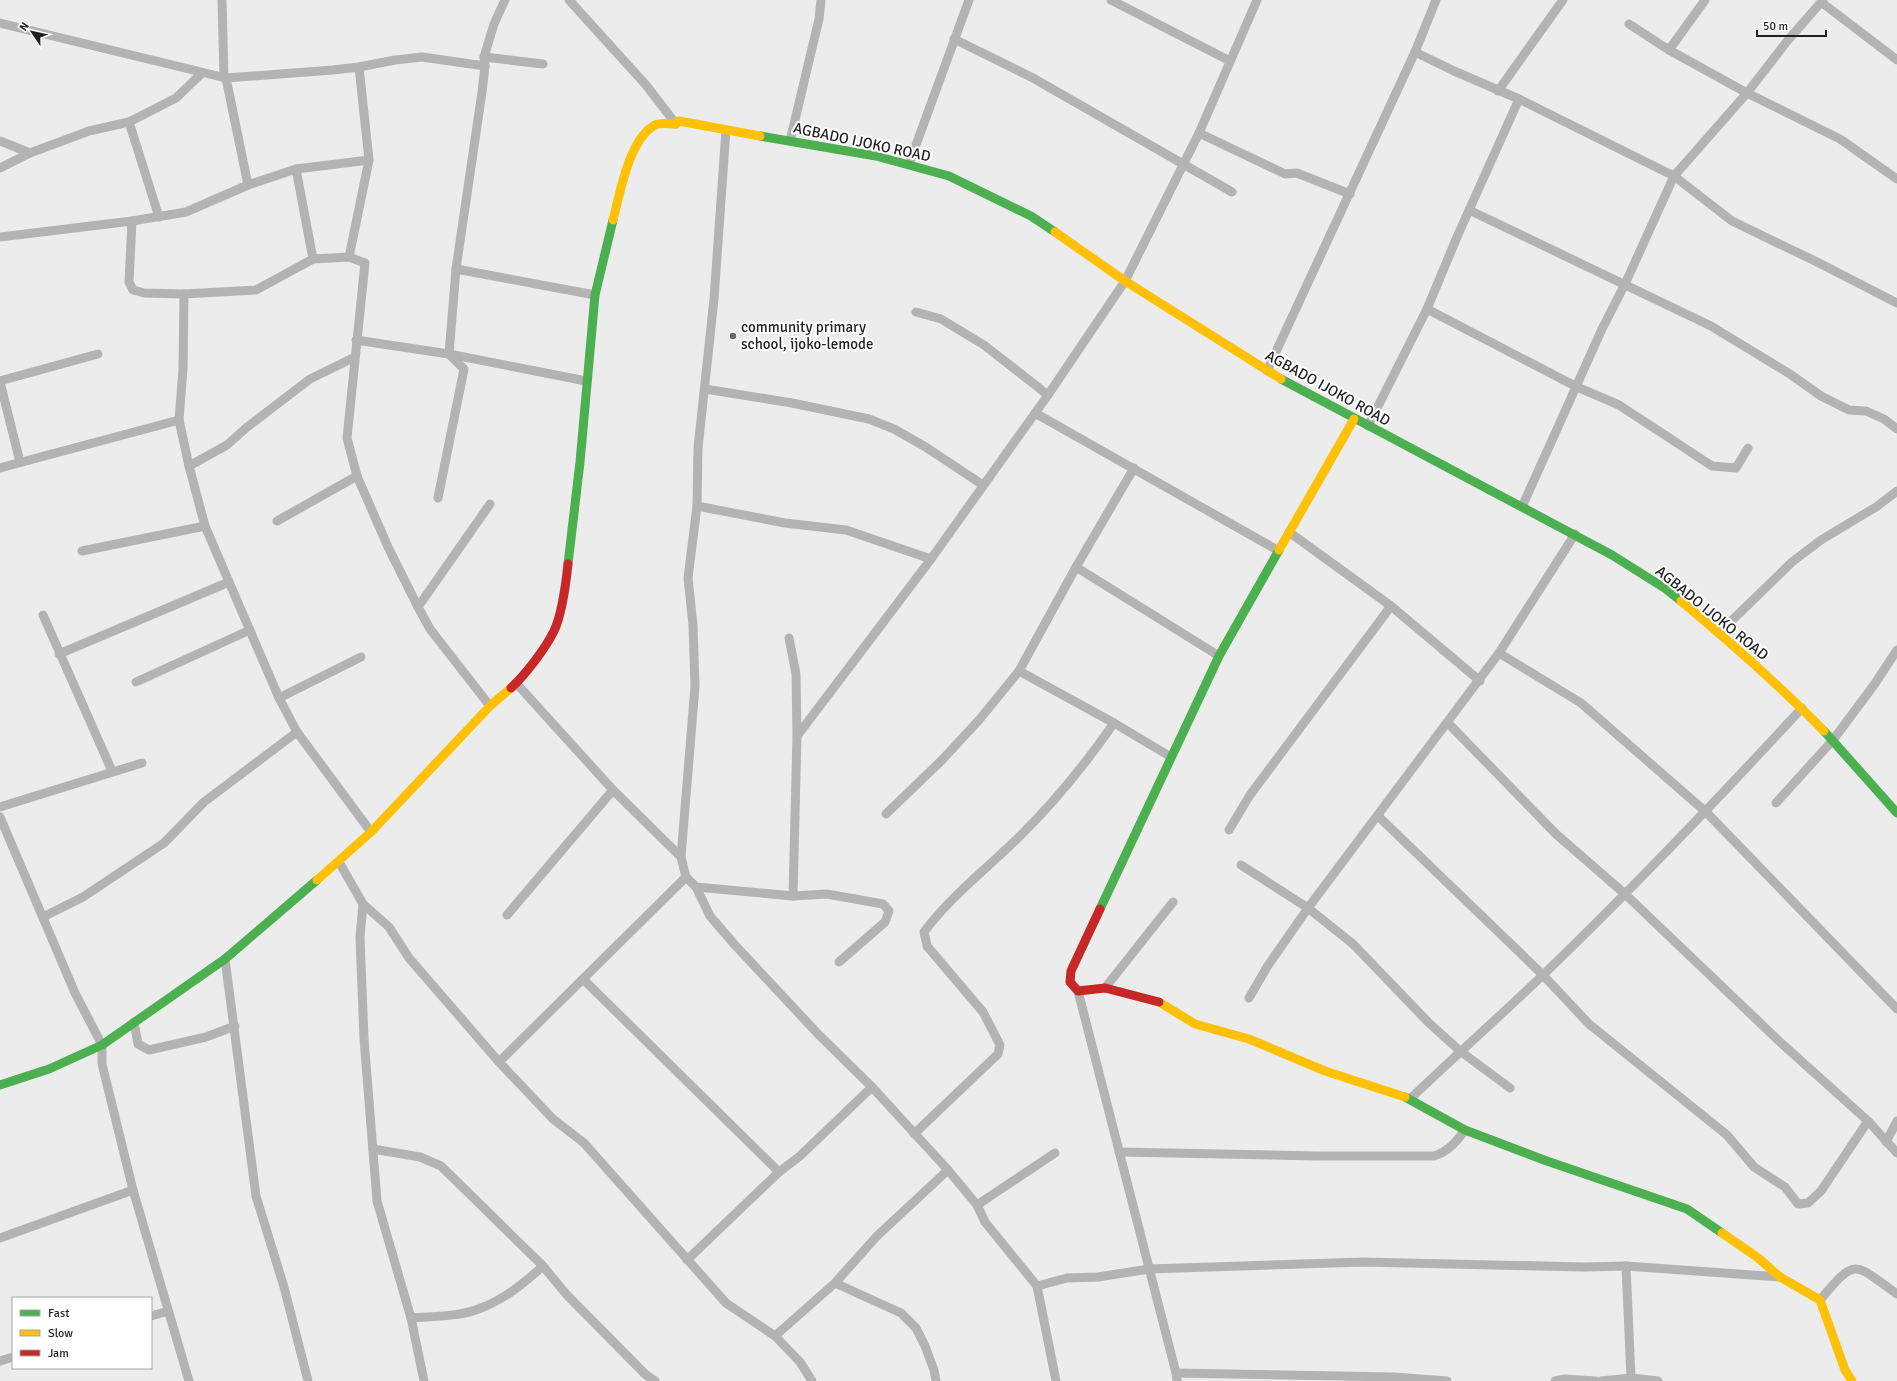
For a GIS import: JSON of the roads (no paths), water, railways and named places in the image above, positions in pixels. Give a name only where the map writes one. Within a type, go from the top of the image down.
[{"type":"street","points":[[222,0],[225,78],[248,185]]},
{"type":"street","points":[[438,498],[464,369],[449,354],[456,269],[485,62],[494,24],[505,0]]},
{"type":"street","points":[[569,0],[646,85],[676,124]]},
{"type":"street","points":[[790,141],[819,19],[822,0]]},
{"type":"street","points":[[909,164],[969,0]]},
{"type":"street","points":[[1111,0],[1230,61]]},
{"type":"street","points":[[797,736],[931,559],[1048,395],[1125,281],[1184,163],[1257,0]]},
{"type":"street","points":[[1267,371],[1415,52],[1436,0]]},
{"type":"street","points":[[1498,91],[1563,0]]},
{"type":"street","points":[[1669,50],[1705,0]]},
{"type":"street","points":[[1522,507],[1602,329],[1625,284],[1674,176],[1747,93],[1775,56],[1822,1],[1897,60]]},
{"type":"street","points":[[0,23],[225,78],[359,67],[395,60],[422,57],[485,62],[543,64]]},
{"type":"street","points":[[1629,24],[1669,50],[1747,93],[1840,140],[1897,179]]},
{"type":"street","points":[[954,39],[1033,78],[1184,163],[1232,192]]},
{"type":"street","points":[[1415,52],[1454,72],[1519,100],[1674,176],[1732,221],[1897,303]]},
{"type":"street","points":[[349,257],[369,160],[359,67]]},
{"type":"street","points":[[0,168],[30,153],[89,131],[129,122],[176,98],[202,73]]},
{"type":"street","points":[[1368,426],[1427,309],[1469,210],[1519,100]]},
{"type":"street","name":"AGBADO IJOKO ROAD","points":[[676,124],[679,121],[876,156],[909,164],[949,176],[1025,213],[1062,236],[1125,281],[1267,371],[1354,419],[1612,554],[1666,590],[1719,633],[1802,708],[1833,740],[1897,813]]},
{"type":"street","points":[[129,122],[159,217]]},
{"type":"street","points":[[0,1085],[49,1069],[102,1045],[225,959],[340,862],[445,756],[490,706],[516,683],[546,644],[554,630],[561,607],[572,545],[586,381],[596,295],[631,156],[646,131],[656,124],[676,124]]},
{"type":"street","points":[[726,130],[714,299],[698,448],[697,506],[688,578],[693,625],[695,686],[681,857],[686,877],[696,887],[710,916],[734,944],[819,1035],[872,1087],[948,1170],[977,1205],[985,1222],[1037,1286],[1056,1381]]},
{"type":"street","points":[[1198,133],[1285,174],[1297,173],[1350,194]]},
{"type":"street","points":[[0,141],[30,153]]},
{"type":"street","points":[[0,237],[132,221],[186,212],[248,185],[296,169],[369,160]]},
{"type":"street","points":[[296,169],[313,259]]},
{"type":"street","points":[[1469,210],[1711,326],[1790,374],[1821,396],[1849,410],[1866,411],[1884,419],[1897,430]]},
{"type":"street","points":[[132,221],[129,282],[133,290],[144,293],[184,294],[256,290],[313,259],[349,257],[365,263],[347,438],[357,476],[388,547],[430,629],[490,706]]},
{"type":"street","points":[[456,269],[596,295]]},
{"type":"street","points":[[184,294],[183,368],[179,420],[188,466],[206,526],[279,698],[297,732],[370,832]]},
{"type":"street","points":[[1427,309],[1577,387],[1619,405],[1712,466],[1736,468],[1748,448]]},
{"type":"street","points":[[916,312],[942,319],[984,345],[1048,395]]},
{"type":"street","points":[[356,340],[449,354],[586,381]]},
{"type":"street","points":[[20,462],[0,382],[98,354]]},
{"type":"street","points":[[188,466],[227,445],[246,428],[310,379],[355,357]]},
{"type":"street","points":[[705,390],[792,403],[869,419],[894,429],[918,442],[983,485]]},
{"type":"street","points":[[1035,413],[1279,551]]},
{"type":"street","points":[[1354,419],[1219,656],[1071,970],[1070,982],[1078,991],[1177,1377],[1394,1377],[1447,1381]]},
{"type":"street","points":[[0,468],[179,420]]},
{"type":"street","points":[[886,814],[942,760],[979,720],[1019,671],[1076,567],[1134,468]]},
{"type":"street","points":[[277,521],[357,476]]},
{"type":"street","points":[[1719,633],[1792,562],[1821,540],[1876,507],[1897,491]]},
{"type":"street","points":[[418,607],[490,504]]},
{"type":"street","points":[[697,506],[785,523],[846,530],[931,559]]},
{"type":"street","points":[[82,551],[206,526]]},
{"type":"street","points":[[1289,532],[1392,606],[1480,680]]},
{"type":"street","points":[[1249,998],[1267,967],[1308,908],[1499,653],[1574,534]]},
{"type":"street","points":[[1076,567],[1219,656]]},
{"type":"street","points":[[59,654],[229,582]]},
{"type":"street","points":[[1229,830],[1250,795],[1392,606]]},
{"type":"street","points":[[43,615],[112,771]]},
{"type":"street","points":[[136,682],[250,630]]},
{"type":"street","points":[[789,638],[796,674],[797,736],[793,896]]},
{"type":"street","points":[[1776,803],[1833,740],[1874,685],[1897,650]]},
{"type":"street","points":[[1499,653],[1581,704],[1706,812],[1897,1009]]},
{"type":"street","points":[[279,698],[361,657]]},
{"type":"street","points":[[1019,671],[1114,723],[1171,757]]},
{"type":"street","points":[[516,683],[613,790],[681,857]]},
{"type":"street","points":[[1410,1099],[1543,975],[1625,894],[1706,812],[1802,708]]},
{"type":"street","points":[[914,1134],[998,1054],[1000,1045],[983,1012],[927,946],[924,932],[934,919],[969,884],[1057,799],[1085,764],[1114,723]]},
{"type":"street","points":[[1448,723],[1556,834],[1625,894],[1779,1041],[1868,1121],[1897,1153]]},
{"type":"street","points":[[43,917],[83,897],[164,842],[204,802],[297,732]]},
{"type":"street","points":[[0,807],[112,771],[142,763]]},
{"type":"street","points":[[507,915],[613,790]]},
{"type":"street","points":[[1378,816],[1543,975],[1589,1024],[1727,1135],[1754,1168],[1785,1187],[1798,1204],[1808,1203],[1821,1191],[1868,1121]]},
{"type":"street","points":[[0,817],[75,993],[102,1045],[102,1064],[133,1190],[189,1381]]},
{"type":"street","points":[[340,862],[363,904],[389,927],[409,958],[499,1062],[553,1119],[584,1143],[726,1303],[775,1336],[800,1362],[812,1381]]},
{"type":"street","points":[[1241,865],[1308,908],[1353,944],[1430,1023],[1460,1051],[1510,1088]]},
{"type":"street","points":[[499,1062],[686,877]]},
{"type":"street","points":[[696,887],[793,896],[827,894],[887,906],[889,911],[885,922],[839,962]]},
{"type":"street","points":[[1105,988],[1173,902]]},
{"type":"street","points":[[363,904],[360,937],[364,1039],[377,1201],[410,1318],[424,1381]]},
{"type":"street","points":[[225,959],[256,1196],[284,1287],[308,1381]]},
{"type":"street","points":[[583,979],[779,1172]]},
{"type":"street","points":[[1078,991],[1105,988],[1159,1002],[1195,1024],[1249,1039],[1325,1071],[1410,1099],[1465,1130],[1544,1160],[1687,1208],[1757,1257],[1780,1277],[1820,1300],[1845,1370],[1852,1381]]},
{"type":"street","points":[[134,1022],[138,1044],[149,1050],[206,1037],[234,1026]]},
{"type":"street","points":[[687,1260],[779,1172],[800,1156],[872,1087]]},
{"type":"street","points":[[1886,1142],[1897,1121]]},
{"type":"street","points":[[1119,1152],[1316,1156],[1434,1156],[1452,1147],[1465,1130]]},
{"type":"street","points":[[373,1149],[420,1157],[441,1166],[542,1266],[566,1294],[635,1363],[644,1374],[655,1381]]},
{"type":"street","points":[[977,1205],[1055,1153]]},
{"type":"street","points":[[775,1336],[835,1283],[877,1236],[948,1170]]},
{"type":"street","points":[[0,1238],[133,1190]]},
{"type":"street","points":[[1037,1286],[1067,1278],[1098,1277],[1149,1269],[1363,1262],[1570,1267],[1626,1266],[1780,1277]]},
{"type":"street","points":[[410,1318],[454,1314],[481,1308],[516,1289],[542,1266]]},
{"type":"street","points":[[1626,1266],[1631,1378]]},
{"type":"street","points":[[1820,1300],[1840,1276],[1848,1270],[1858,1268],[1867,1272],[1897,1294]]},
{"type":"street","points":[[835,1283],[901,1313],[916,1328],[925,1346],[934,1370],[936,1381]]},
{"type":"street","points":[[152,1316],[168,1311]]},
{"type":"street","points":[[0,1361],[12,1357]]},
{"type":"street","points":[[1555,1381],[1565,1378],[1595,1381]]},
{"type":"street","points":[[1601,1381],[1631,1378],[1658,1381]]},
{"type":"place","name":"community primary school, ijoko-lemode","points":[[733,336]]}]
